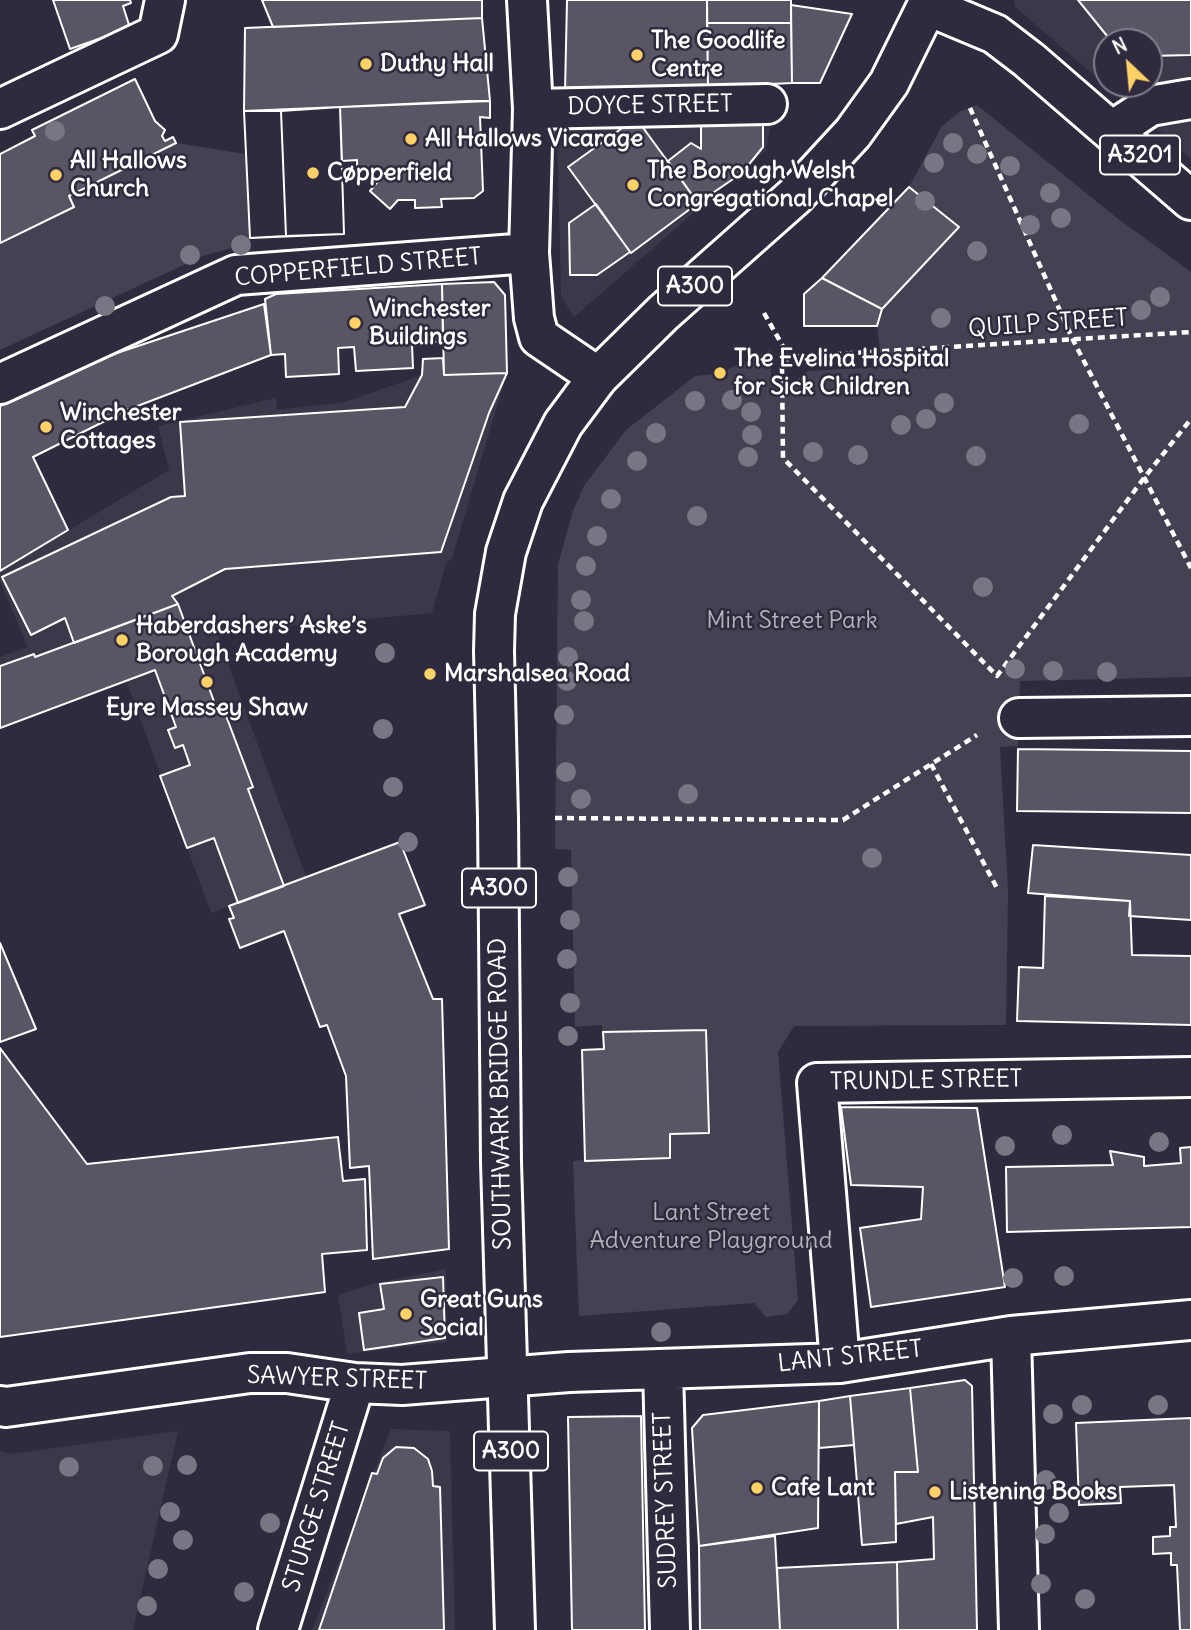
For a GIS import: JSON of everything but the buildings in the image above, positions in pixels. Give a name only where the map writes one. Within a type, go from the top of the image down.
[{"type":"street","points":[[0,109],[158,34],[165,0]]},
{"type":"street","points":[[527,0],[533,109],[529,253],[534,318],[539,337],[598,377]]},
{"type":"street","name":"A3201","points":[[929,3],[995,34],[1191,200]]},
{"type":"street","name":"SOUTHWARK BRIDGE ROAD","points":[[515,1630],[501,1162],[495,614],[506,552],[523,500],[564,424],[598,377],[663,313],[794,196],[853,133],[890,83],[929,3]]},
{"type":"street","points":[[1112,131],[1150,106],[1191,99]]},
{"type":"street","name":"DOYCE STREET","points":[[533,109],[768,104]]},
{"type":"street","name":"COPPERFIELD STREET","points":[[0,384],[236,275],[529,253]]},
{"type":"street","points":[[1019,718],[1191,716]]},
{"type":"street","name":"TRUNDLE STREET","points":[[840,1363],[817,1083],[1191,1077]]},
{"type":"street","name":"LANT STREET","points":[[508,1377],[840,1363],[1011,1336],[1191,1320]]},
{"type":"street","points":[[1011,1336],[1019,1630]]},
{"type":"street","name":"SUDREY STREET","points":[[663,1369],[670,1630]]},
{"type":"street","name":"SAWYER STREET","points":[[0,1406],[250,1373],[286,1373],[355,1383],[402,1385],[508,1377]]},
{"type":"street","name":"STURGE STREET","points":[[278,1630],[355,1383]]},
{"type":"path","points":[[970,108],[1073,340],[1191,568]]},
{"type":"path","points":[[976,123],[982,116]]},
{"type":"path","points":[[764,313],[789,357],[782,368],[783,458],[997,676]]},
{"type":"path","name":"QUILP STREET","points":[[789,357],[1191,332]]},
{"type":"path","points":[[993,687],[997,676],[1191,419]]},
{"type":"path","points":[[555,818],[843,820],[977,735],[980,727]]},
{"type":"path","points":[[931,764],[998,890]]},
{"type":"shaded area","points":[[1014,0],[1191,0],[1191,159],[1120,98],[1163,98],[1163,28],[1093,28],[1093,74],[1015,7]]},
{"type":"shaded area","points":[[772,117],[766,150],[574,317],[561,296],[557,125]]},
{"type":"shaded area","name":"Haberdashers’ Aske’s Borough Academy","points":[[443,358],[445,375],[507,373],[452,558],[446,564],[432,613],[217,633],[307,879],[211,913],[126,680],[0,728],[0,657],[28,647],[0,582],[0,571],[169,470],[158,426],[276,398],[277,410],[345,402],[422,375],[423,359]]},
{"type":"shaded area","points":[[446,1269],[446,1342],[347,1354],[338,1295],[372,1284]]},
{"type":"shaded area","points":[[391,1429],[450,1431],[455,1630],[312,1630]]},
{"type":"shaded area","points":[[178,1431],[133,1630],[0,1630],[0,1451],[10,1454]]},
{"type":"green space","name":"Mint Street Park","points":[[977,105],[1117,218],[1191,272],[1191,677],[1020,681],[1018,746],[1000,747],[1008,890],[1006,1025],[794,1026],[778,1052],[798,1300],[787,1314],[766,1317],[754,1303],[579,1316],[573,1161],[585,1160],[582,1050],[603,1049],[602,1025],[575,1027],[571,850],[555,849],[558,564],[573,511],[584,486],[626,430],[695,376],[720,373],[771,349],[771,384],[795,381],[808,371],[882,367],[877,326],[882,309],[958,227],[909,187],[942,126],[961,111]]},
{"type":"green space","points":[[176,143],[246,154],[250,243],[203,256],[0,350],[0,243],[73,207],[69,196]]},
{"type":"place","name":"The Goodlife Centre","points":[[637,55]]},
{"type":"place","name":"Duthy Hall","points":[[366,64]]},
{"type":"place","name":"All Hallows Vicarage","points":[[411,139]]},
{"type":"place","name":"Cøpperfield","points":[[313,173]]},
{"type":"place","name":"All Hallows Church","points":[[56,175]]},
{"type":"place","name":"The Borough Welsh Congregational Chapel","points":[[633,185]]},
{"type":"place","name":"Winchester Buildings","points":[[355,323]]},
{"type":"place","name":"The Evelina Hospital for Sick Children","points":[[720,373]]},
{"type":"place","name":"Winchester Cottages","points":[[46,427]]},
{"type":"place","name":"Haberdashers’ Aske’s Borough Academy","points":[[122,640]]},
{"type":"place","name":"Marshalsea Road","points":[[430,674]]},
{"type":"place","name":"Eyre Massey Shaw","points":[[207,682]]},
{"type":"place","name":"Great Guns Social","points":[[406,1314]]},
{"type":"place","name":"Cafe Lant","points":[[757,1488]]},
{"type":"place","name":"Listening Books","points":[[935,1492]]},
{"type":"park label","name":"Lant Street Adventure Playground","points":[[711,1227]]}]
